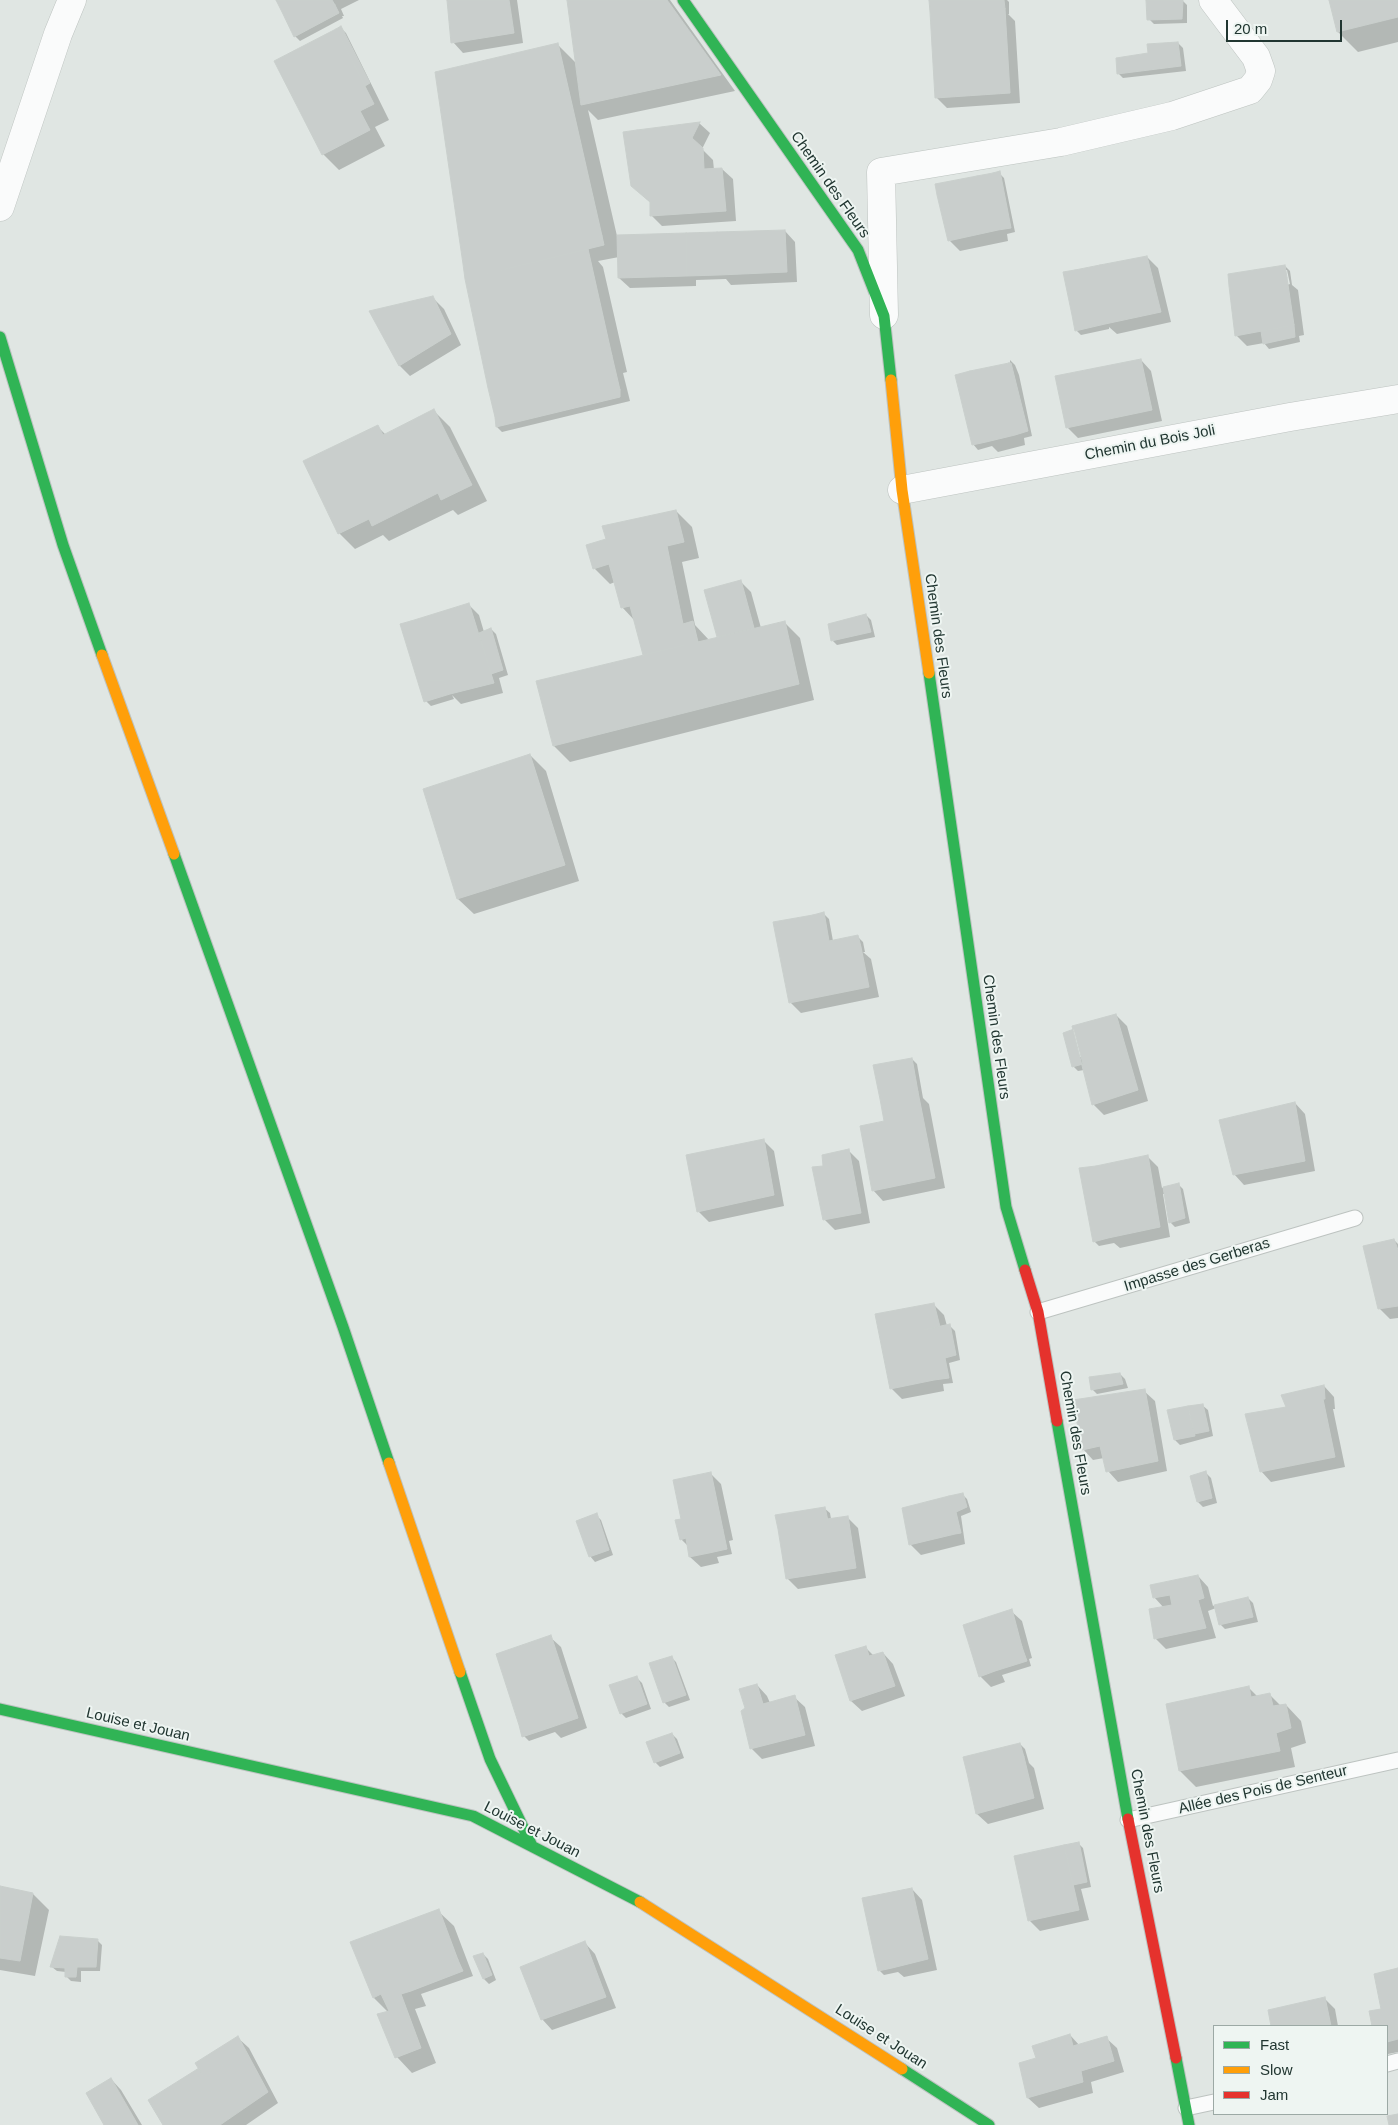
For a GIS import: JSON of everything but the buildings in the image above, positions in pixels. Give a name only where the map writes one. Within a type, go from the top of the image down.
[{"type":"street","points":[[0,207],[58,34],[72,0]]},
{"type":"street","name":"Chemin des Fleurs","points":[[683,0],[858,250],[884,316],[902,490],[1006,1207],[1038,1312],[1128,1820],[1189,2125]]},
{"type":"street","points":[[884,316],[881,172],[1061,142],[1172,116],[1250,90],[1258,80],[1261,71],[1256,57],[1213,0]]},
{"type":"street","points":[[0,337],[66,555],[343,1327],[490,1759],[532,1846]]},
{"type":"street","name":"Chemin du Bois Joli","points":[[902,490],[1290,417],[1398,399]]},
{"type":"street","name":"Louise et Jouan","points":[[0,1709],[473,1816],[650,1907],[989,2125]]},
{"type":"lane","name":"Impasse des Gerberas","points":[[1038,1312],[1355,1218]]},
{"type":"lane","name":"Allée des Pois de Senteur","points":[[1128,1820],[1398,1760]]},
{"type":"lane","points":[[1186,2108],[1213,2102]]},
{"type":"traffic: fast","points":[[683,0],[858,250],[884,316],[891,380]]},
{"type":"traffic: fast","points":[[0,337],[63,545],[102,655]]},
{"type":"traffic: fast","points":[[929,673],[1006,1207],[1025,1270]]},
{"type":"traffic: fast","points":[[174,854],[343,1327],[389,1463]]},
{"type":"traffic: fast","points":[[1057,1421],[1128,1819]]},
{"type":"traffic: fast","points":[[460,1672],[490,1759],[532,1846]]},
{"type":"traffic: fast","points":[[0,1709],[473,1816],[640,1902]]},
{"type":"traffic: fast","points":[[1176,2058],[1189,2125]]},
{"type":"traffic: fast","points":[[902,2069],[989,2125]]},
{"type":"traffic: slow","points":[[891,380],[902,490],[929,673]]},
{"type":"traffic: slow","points":[[102,655],[174,854]]},
{"type":"traffic: slow","points":[[389,1463],[460,1672]]},
{"type":"traffic: slow","points":[[640,1902],[902,2069]]},
{"type":"traffic: jam","points":[[1025,1270],[1038,1312],[1057,1421]]},
{"type":"traffic: jam","points":[[1128,1819],[1176,2058]]}]
